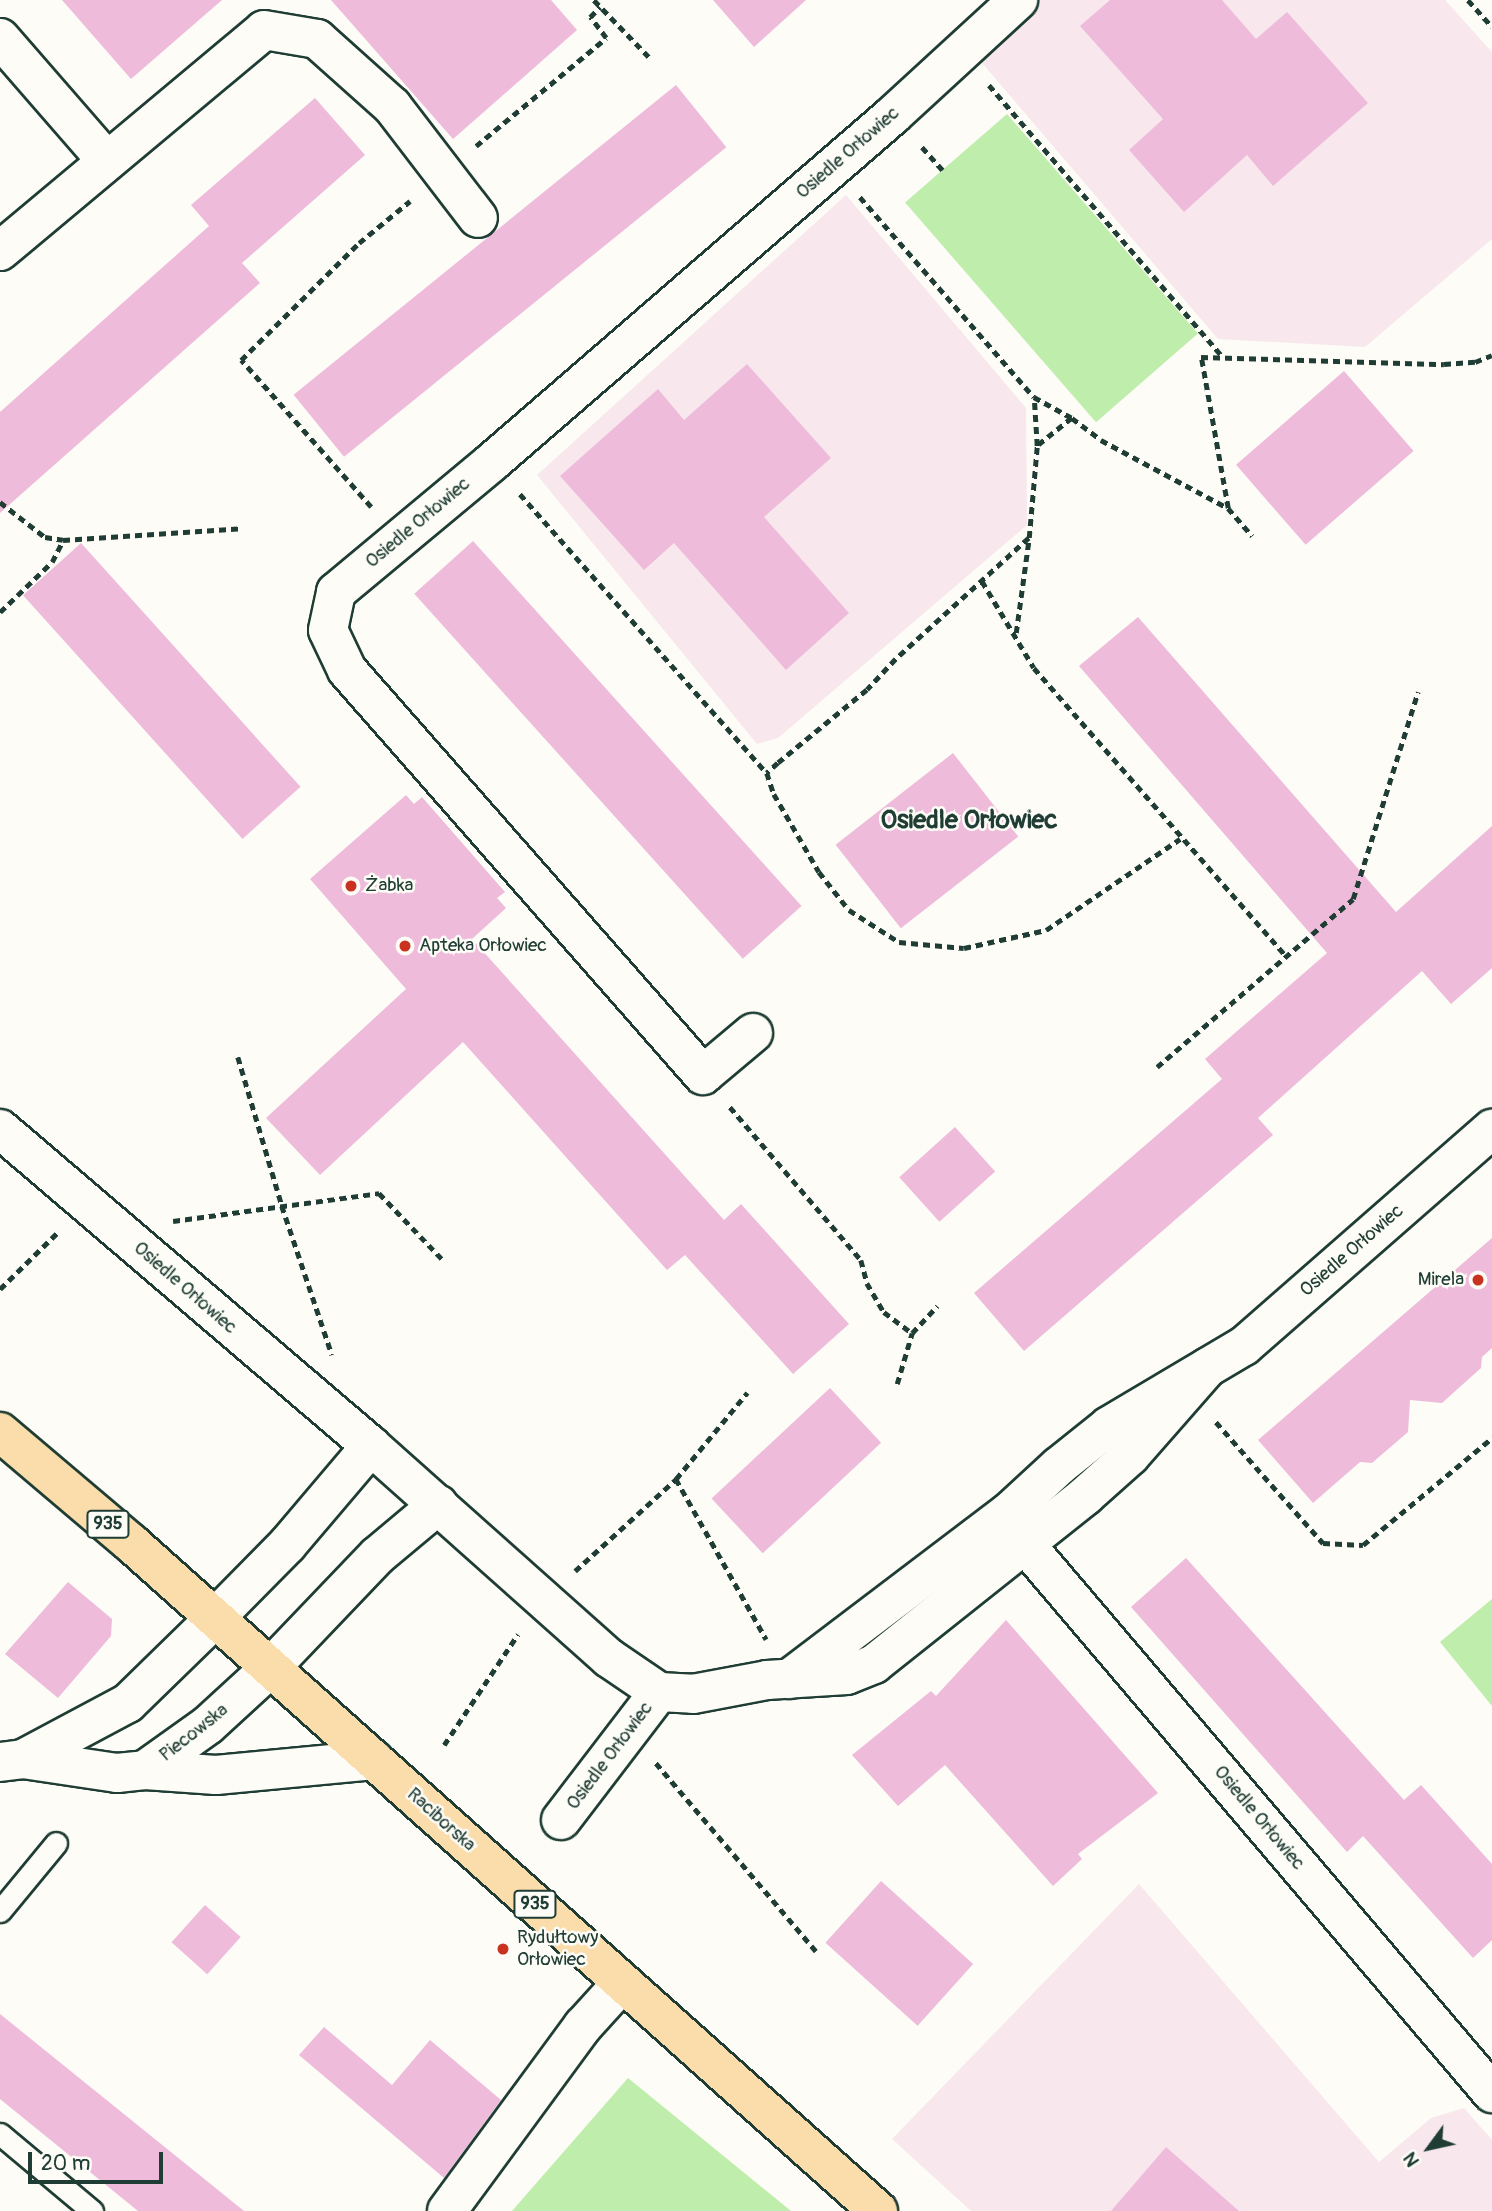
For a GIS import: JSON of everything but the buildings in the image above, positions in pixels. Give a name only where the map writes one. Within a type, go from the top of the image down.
[{"type":"main road","name":"Raciborska","points":[[0,1432],[215,1618],[869,2208]]},
{"type":"street","name":"Osiedle Orłowiec","points":[[703,1076],[347,670],[328,630],[336,592],[492,462],[962,53],[1018,0]]},
{"type":"street","points":[[0,251],[264,30],[317,39],[391,106],[478,218]]},
{"type":"street","points":[[0,38],[107,161]]},
{"type":"street","points":[[703,1076],[753,1032]]},
{"type":"street","name":"Osiedle Orłowiec","points":[[0,1129],[371,1446],[609,1658],[659,1692],[693,1694],[767,1679],[847,1675],[874,1664],[1017,1528],[1130,1456],[1208,1367],[1244,1346],[1492,1129]]},
{"type":"street","points":[[215,1618],[287,1545],[371,1446]]},
{"type":"street","points":[[270,1668],[377,1556],[438,1505]]},
{"type":"street","name":"Osiedle Orłowiec","points":[[1017,1528],[1492,2093]]},
{"type":"street","name":"Piecowska","points":[[11,1760],[128,1703],[215,1618]]},
{"type":"street","name":"Piecowska","points":[[11,1760],[117,1773],[145,1770],[208,1725],[270,1668]]},
{"type":"street","name":"Osiedle Orłowiec","points":[[561,1820],[659,1692]]},
{"type":"street","points":[[145,1770],[216,1775],[374,1760]]},
{"type":"street","points":[[447,2211],[583,2026],[622,1983]]},
{"type":"lane","points":[[0,1911],[56,1843]]},
{"type":"lane","points":[[0,2134],[92,2211]]},
{"type":"path","points":[[594,0],[649,57]]},
{"type":"path","points":[[1468,0],[1492,27]]},
{"type":"path","points":[[398,539],[241,360],[359,243],[606,38],[590,17],[600,7]]},
{"type":"path","points":[[962,53],[1224,358]]},
{"type":"path","points":[[832,166],[1034,397],[1072,418],[1101,440],[1228,508],[1252,536]]},
{"type":"path","points":[[1228,508],[1201,357],[1444,364],[1475,362],[1492,355]]},
{"type":"path","points":[[1016,634],[1029,538],[1037,446],[1034,397]]},
{"type":"path","points":[[1037,446],[1072,418]]},
{"type":"path","points":[[492,462],[767,774],[774,794],[819,872],[849,910],[899,942],[964,948],[1046,930],[1180,839]]},
{"type":"path","points":[[0,502],[45,537],[63,540],[242,528]]},
{"type":"path","points":[[767,774],[867,690],[1029,538]]},
{"type":"path","points":[[0,612],[52,562],[63,540]]},
{"type":"path","points":[[982,581],[1034,668],[1180,839],[1286,956]]},
{"type":"path","points":[[1157,1067],[1353,899],[1418,692]]},
{"type":"path","points":[[238,1057],[282,1206],[334,1359]]},
{"type":"path","points":[[703,1076],[860,1260],[867,1283],[884,1312],[912,1333]]},
{"type":"path","points":[[117,1229],[379,1193],[444,1261]]},
{"type":"path","points":[[0,1289],[85,1202]]},
{"type":"path","points":[[897,1384],[912,1333],[937,1306]]},
{"type":"path","points":[[444,1745],[544,1599],[676,1479],[747,1393]]},
{"type":"path","points":[[1215,1421],[1323,1542],[1363,1545],[1492,1438]]},
{"type":"path","points":[[676,1479],[789,1679]]},
{"type":"path","points":[[628,1730],[816,1951]]},
{"type":"shaded area","points":[[1041,0],[1445,0],[1492,52],[1492,239],[1365,347],[1218,339],[976,56]]},
{"type":"shaded area","points":[[846,195],[1026,408],[1027,525],[778,738],[757,744],[537,475]]},
{"type":"shaded area","points":[[1139,1884],[1379,2162],[1431,2118],[1464,2108],[1492,2140],[1492,2211],[971,2211],[892,2139]]},
{"type":"green space","points":[[1007,114],[1198,334],[1096,422],[905,203]]},
{"type":"green space","points":[[1492,1599],[1492,1706],[1440,1642]]},
{"type":"green space","points":[[628,2078],[791,2211],[512,2211]]},
{"type":"place","name":"Żabka","points":[[351,886]]},
{"type":"place","name":"Apteka Orłowiec","points":[[405,946]]},
{"type":"place","name":"Mirela","points":[[1478,1280]]},
{"type":"place","name":"Rydułtowy Orłowiec","points":[[503,1949]]},
{"type":"district","name":"Osiedle Orłowiec","points":[[969,821]]}]
